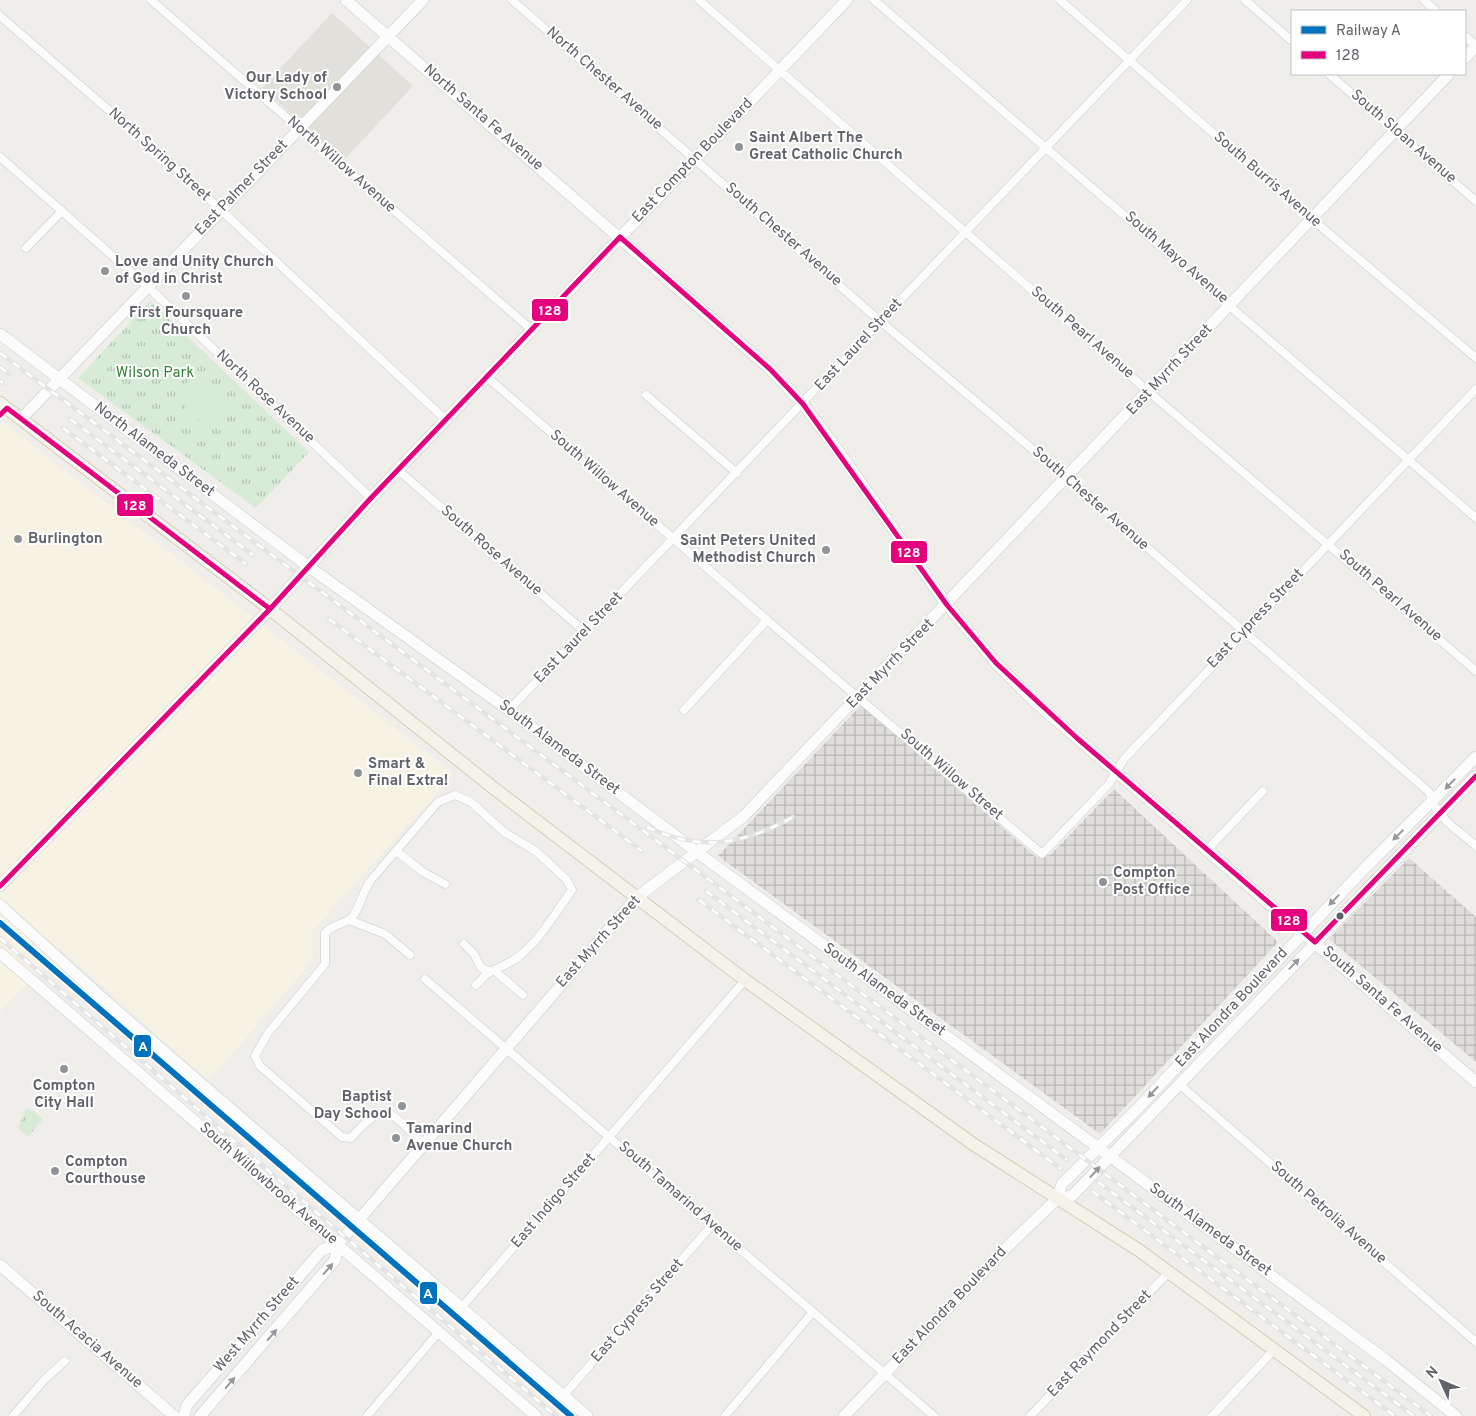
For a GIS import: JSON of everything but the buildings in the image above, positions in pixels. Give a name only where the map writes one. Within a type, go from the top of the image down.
[{"type":"main road","points":[[2,409],[21,419],[270,609],[496,790],[745,980],[973,1144],[1169,1272],[1364,1416]]},
{"type":"street","name":"North Willow Avenue","points":[[151,0],[532,330]]},
{"type":"street","name":"North Santa Fe Avenue","points":[[346,0],[620,237]]},
{"type":"street","name":"East Palmer Street","points":[[21,419],[423,0]]},
{"type":"street","name":"North Chester Avenue","points":[[512,0],[695,158]]},
{"type":"street","name":"South Pearl Avenue","points":[[699,0],[1149,392],[1476,671]]},
{"type":"street","name":"East Compton Boulevard","points":[[0,886],[270,609],[371,498],[847,0]]},
{"type":"street","name":"South Mayo Avenue","points":[[874,0],[1476,518]]},
{"type":"street","name":"South Burris Avenue","points":[[1060,0],[1313,220],[1476,358]]},
{"type":"street","name":"East Laurel Street","points":[[509,710],[1187,0]]},
{"type":"street","points":[[1246,0],[1291,40]]},
{"type":"street","points":[[1424,0],[1435,10]]},
{"type":"street","name":"North Spring Street","points":[[0,16],[178,170],[446,420]]},
{"type":"street","points":[[1466,37],[1476,46],[1466,57]]},
{"type":"street","name":"South Sloan Avenue","points":[[1330,75],[1476,201]]},
{"type":"street","name":"East Myrrh Street","points":[[356,1224],[636,898],[744,816],[1313,220],[1448,75]]},
{"type":"street","name":"North Rose Avenue","points":[[0,157],[147,286],[371,498]]},
{"type":"street","name":"South Chester Avenue","points":[[695,158],[880,321],[1067,478],[1429,792],[1432,803],[1439,814],[1476,846]]},
{"type":"street","points":[[26,248],[62,211]]},
{"type":"street","name":"South Santa Fe Avenue","points":[[620,237],[770,369],[803,404],[947,605],[996,664],[1116,772],[1476,1082]]},
{"type":"street","name":"North Alameda Street","points":[[0,334],[309,567]]},
{"type":"street","name":"South Willow Avenue","points":[[487,377],[766,620],[859,697]]},
{"type":"street","name":"East Cypress Street","points":[[1042,854],[1109,784],[1124,759],[1476,389]]},
{"type":"street","points":[[646,395],[737,473]]},
{"type":"street","name":"South Rose Avenue","points":[[398,470],[585,632]]},
{"type":"street","name":"South Alameda Street","points":[[309,567],[509,710],[697,852],[1386,1360],[1456,1416]]},
{"type":"street","points":[[684,710],[766,620]]},
{"type":"street","name":"South Willow Street","points":[[859,697],[1042,854]]},
{"type":"street","name":"East Alondra Boulevard","points":[[844,1416],[1057,1199],[1062,1184],[1099,1149],[1303,932],[1476,757]]},
{"type":"street","name":"East Alondra Boulevard","points":[[1057,1199],[1072,1196],[1476,776]]},
{"type":"street","points":[[1207,850],[1263,791]]},
{"type":"street","points":[[424,1144],[388,1112],[379,1112],[367,1120],[351,1138],[342,1137],[260,1066],[255,1056],[268,1033],[325,964],[325,933],[331,926],[349,920],[357,911],[363,891],[396,850],[438,802],[455,795],[464,797],[504,832],[524,842],[567,880],[572,890],[549,924],[517,957],[493,971],[476,985]]},
{"type":"street","points":[[396,850],[423,872],[445,884]]},
{"type":"street","points":[[0,905],[356,1224],[461,1308],[587,1416]]},
{"type":"street","points":[[349,920],[386,934],[410,955]]},
{"type":"street","points":[[464,944],[474,954],[481,968],[493,971],[523,995]]},
{"type":"street","name":"South Willowbrook Avenue","points":[[0,953],[536,1416]]},
{"type":"street","name":"South Tamarind Avenue","points":[[425,979],[934,1416]]},
{"type":"street","name":"East Indigo Street","points":[[461,1308],[745,980]]},
{"type":"street","name":"South Petrolia Avenue","points":[[1179,1084],[1476,1342]]},
{"type":"street","name":"West Myrrh Street","points":[[184,1416],[188,1405],[322,1250],[338,1244],[356,1224]]},
{"type":"street","name":"East Cypress Street","points":[[564,1396],[712,1225]]},
{"type":"street","name":"West Myrrh Street","points":[[200,1416],[335,1260],[338,1244]]},
{"type":"street","name":"South Acacia Avenue","points":[[0,1265],[174,1416]]},
{"type":"street","name":"East Raymond Street","points":[[1030,1416],[1169,1272]]},
{"type":"street","points":[[725,1416],[813,1312]]},
{"type":"street","points":[[367,1416],[440,1332]]},
{"type":"street","points":[[1212,1416],[1274,1350]]},
{"type":"street","points":[[13,1416],[45,1379],[64,1361]]},
{"type":"shaded area","name":"Our Lady of Victory School","points":[[332,13],[413,86],[344,160],[262,88]]},
{"type":"shaded area","points":[[3,422],[454,774],[311,933],[313,960],[209,1081],[60,948],[0,1012],[0,425]]},
{"type":"shaded area","points":[[861,705],[1036,857],[1050,855],[1114,789],[1278,942],[1100,1134],[718,856]]},
{"type":"shaded area","points":[[1409,858],[1476,917],[1476,1062],[1329,939]]},
{"type":"green space","name":"Wilson Park","points":[[150,301],[309,452],[256,508],[78,378]]},
{"type":"green space","points":[[197,371],[228,400],[218,416],[207,421],[189,416],[186,400],[178,392]]},
{"type":"green space","points":[[169,423],[192,440],[183,451],[161,434]]},
{"type":"green space","points":[[26,1109],[34,1111],[43,1119],[28,1137],[18,1128]]},
{"type":"tram line","points":[[124,1037],[171,1071]]},
{"type":"railway","points":[[0,353],[1431,1416]]},
{"type":"railway","points":[[0,367],[9,374]]},
{"type":"railway","points":[[70,419],[253,555]]},
{"type":"railway","points":[[63,428],[246,564]]},
{"type":"railway","points":[[329,619],[642,851]]},
{"type":"railway","points":[[647,827],[685,840],[721,842],[756,834],[793,817]]},
{"type":"railway","points":[[706,891],[1067,1160]]},
{"type":"railway","points":[[699,900],[1061,1169]]},
{"type":"railway","points":[[0,938],[345,1237],[556,1416]]},
{"type":"railway","points":[[1098,1182],[1414,1416]]},
{"type":"railway","points":[[1092,1191],[1395,1416]]},
{"type":"rail line","name":"A","points":[[0,923],[571,1416]]},
{"type":"transit line","name":"128","points":[[0,886],[270,609],[371,498],[620,237],[770,369],[803,404],[947,605],[996,663],[1078,739],[1315,942],[1476,776]]},
{"type":"transit line","name":"128","points":[[0,415],[7,408],[270,609]]},
{"type":"place","name":"Our Lady of Victory School","points":[[337,87]]},
{"type":"place","name":"Saint Albert The Great Catholic Church","points":[[739,147]]},
{"type":"place","name":"Love and Unity Church of God in Christ","points":[[105,271]]},
{"type":"place","name":"First Foursquare Church","points":[[186,296]]},
{"type":"place","name":"Burlington","points":[[18,539]]},
{"type":"place","name":"Saint Peters United Methodist Church","points":[[826,550]]},
{"type":"place","name":"Smart & Final Extra!","points":[[358,773]]},
{"type":"place","name":"Compton Post Office","points":[[1103,882]]},
{"type":"place","name":"Compton City Hall","points":[[64,1069]]},
{"type":"place","name":"Baptist Day School","points":[[402,1106]]},
{"type":"place","name":"Tamarind Avenue Church","points":[[396,1138]]},
{"type":"place","name":"Compton Courthouse","points":[[55,1171]]}]
